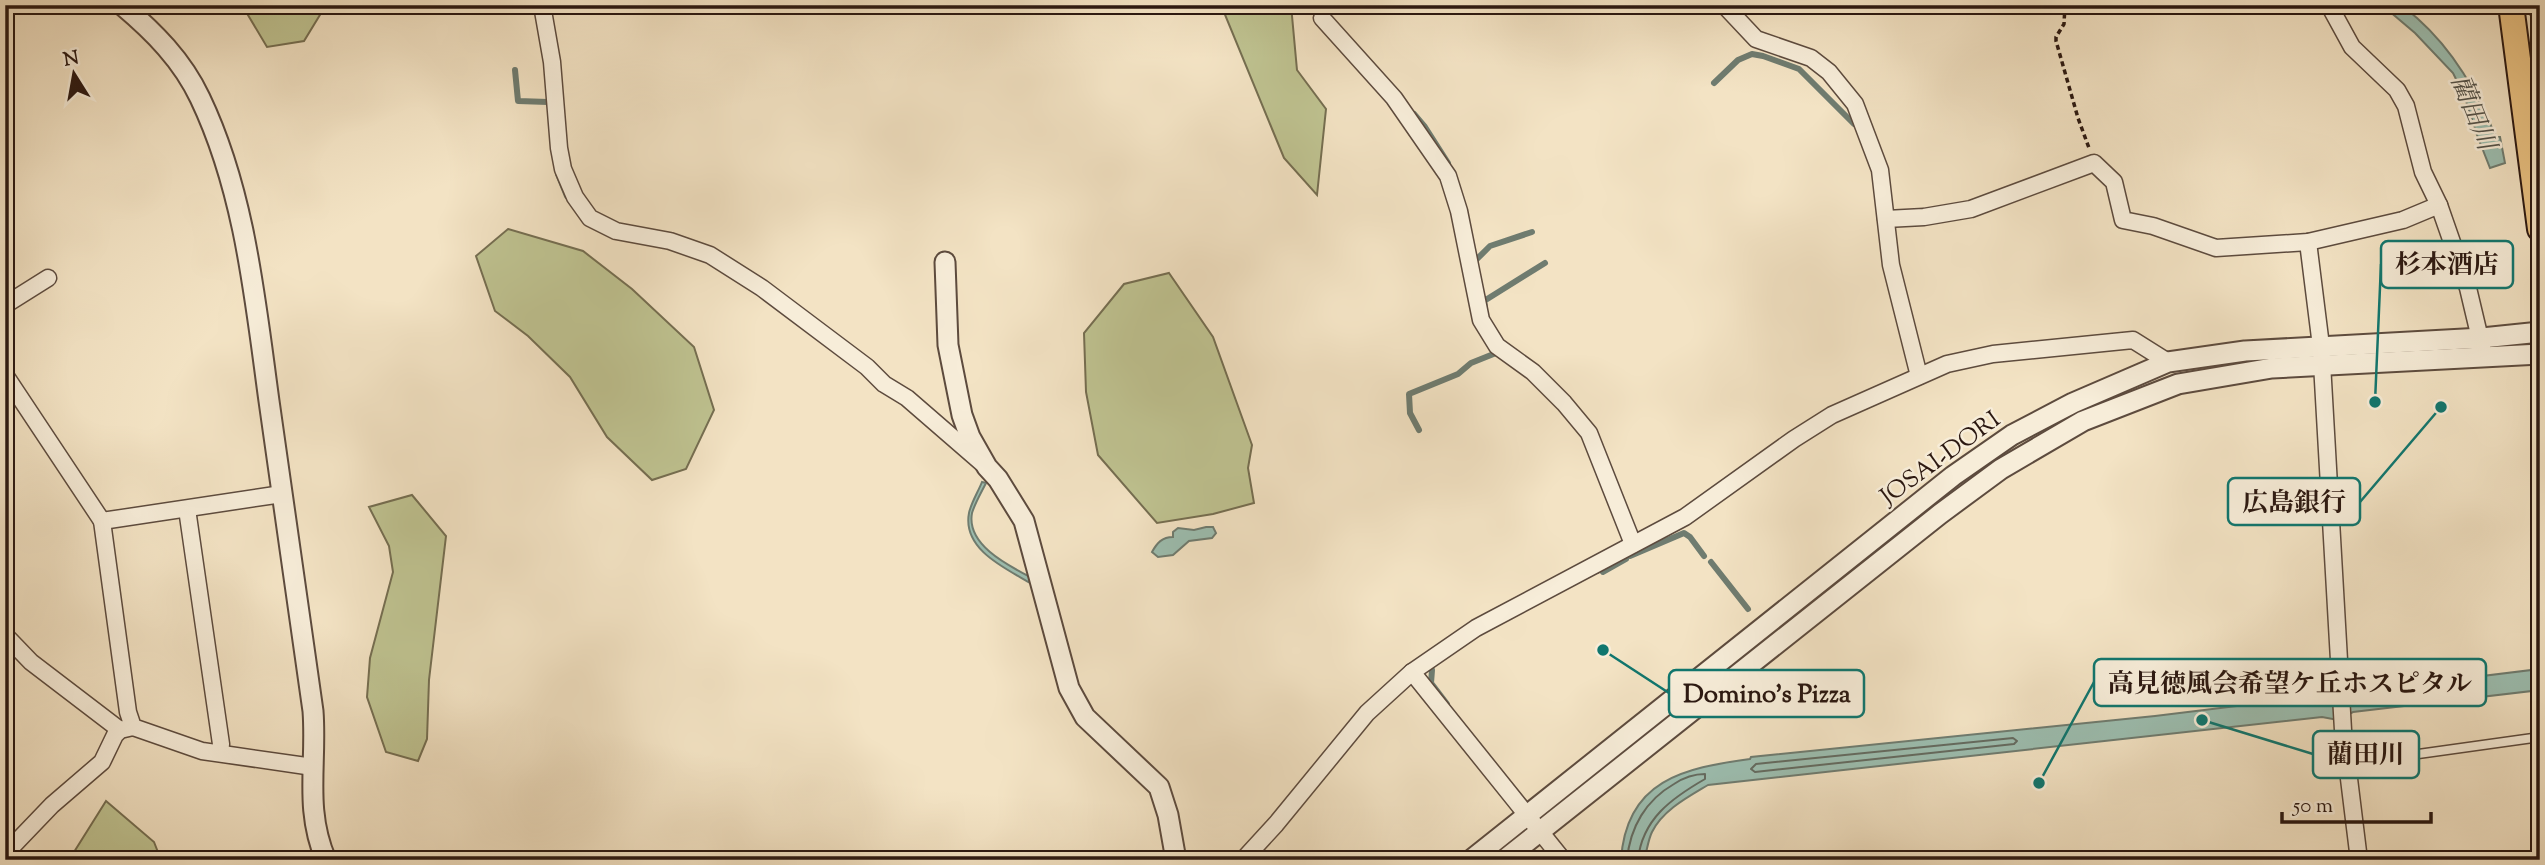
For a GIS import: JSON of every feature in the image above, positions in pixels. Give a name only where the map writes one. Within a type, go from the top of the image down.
[{"type":"main road","points":[[2511,5],[2540,229]]},
{"type":"street","points":[[122,5],[154,33],[179,62],[200,96],[224,155],[240,219],[257,314],[313,711],[313,815],[318,842],[326,860]]},
{"type":"street","points":[[542,5],[552,62],[563,169],[575,197],[590,218],[616,231],[670,241],[710,255],[762,288],[867,367],[884,384],[907,398],[998,479],[1024,521],[1069,688],[1085,717],[1159,787],[1168,815],[1176,860]]},
{"type":"street","points":[[1724,5],[1756,40],[1811,58],[1829,72],[1855,104],[1880,170],[1891,265],[1919,376]]},
{"type":"street","points":[[2329,5],[2352,47],[2397,90],[2406,106],[2423,172],[2468,288],[2482,347]]},
{"type":"street","points":[[1322,18],[1394,97],[1448,176],[1459,211],[1481,320],[1497,346],[1533,372],[1564,403],[1588,433],[1633,544]]},
{"type":"street","points":[[1886,219],[1924,217],[1971,209],[2094,163],[2114,182],[2123,220],[2153,226],[2216,248],[2308,242],[2403,220],[2438,205]]},
{"type":"street","points":[[2308,242],[2321,356],[2343,730],[2359,860]]},
{"type":"street","points":[[945,262],[948,345],[962,415],[986,467]]},
{"type":"street","points":[[5,305],[48,278]]},
{"type":"street","name":"JOSAI-DORI","points":[[2482,347],[2540,332]]},
{"type":"street","points":[[1242,860],[1276,824],[1367,713],[1412,672],[1476,628],[1685,517],[1832,415],[1947,364],[1993,354],[2133,340],[2168,362]]},
{"type":"street","name":"JOSAI-DORI","points":[[1471,860],[1953,476],[2012,435],[2073,403],[2168,362],[2245,351],[2321,356],[2482,347],[2540,354]]},
{"type":"street","name":"JOSAI-DORI","points":[[1504,860],[1919,530],[2001,469],[2083,421],[2178,384],[2272,368],[2321,356]]},
{"type":"street","points":[[5,375],[102,521],[128,712],[126,729],[110,743],[102,762],[52,805],[5,854]]},
{"type":"street","points":[[102,521],[282,494]]},
{"type":"street","points":[[187,509],[221,744],[220,753]]},
{"type":"street","points":[[5,635],[31,662],[126,729],[202,751],[313,767]]},
{"type":"street","points":[[1412,672],[1563,860]]},
{"type":"lane","points":[[2347,764],[2540,737]]},
{"type":"path","points":[[2065,5],[2064,24],[2056,41],[2094,163]]},
{"type":"green space","points":[[242,5],[326,5],[304,41],[267,47]]},
{"type":"green space","points":[[1221,5],[1291,5],[1297,70],[1326,109],[1317,195],[1284,158]]},
{"type":"green space","points":[[508,229],[583,251],[632,289],[694,347],[714,410],[686,469],[652,480],[607,437],[570,377],[528,336],[495,311],[476,256]]},
{"type":"green space","points":[[1169,273],[1213,337],[1252,445],[1248,468],[1254,503],[1213,514],[1157,523],[1098,455],[1086,392],[1084,333],[1124,284]]},
{"type":"green space","points":[[412,495],[446,536],[429,680],[427,739],[418,761],[386,752],[367,697],[370,658],[393,572],[389,546],[369,507]]},
{"type":"green space","points":[[106,801],[154,842],[161,860],[69,860]]},
{"type":"water","points":[[2382,5],[2404,7],[2430,31],[2453,58],[2481,104],[2496,137],[2500,137],[2505,163],[2490,168],[2464,95],[2453,73],[2415,33]]},
{"type":"water","points":[[982,482],[986,483],[972,513],[976,535],[1001,561],[1032,578],[1032,584],[988,557],[972,538],[969,513]]},
{"type":"water","points":[[1213,527],[1216,533],[1212,538],[1189,541],[1173,555],[1158,557],[1152,552],[1160,541],[1173,537],[1173,532],[1178,528],[1194,530]]},
{"type":"water","points":[[2540,669],[2540,690],[2353,712],[2338,720],[2322,717],[1708,785],[1677,805],[1657,824],[1644,860],[1621,860],[1625,833],[1634,812],[1647,795],[1681,774],[1751,757],[2155,716]]},
{"type":"waterway","points":[[1714,83],[1738,60],[1752,54],[1763,56],[1799,69],[1854,124]]},
{"type":"waterway","points":[[515,70],[518,101],[548,102]]},
{"type":"waterway","points":[[1414,114],[1448,163]]},
{"type":"waterway","points":[[558,174],[567,196]]},
{"type":"waterway","points":[[1477,259],[1490,246],[1532,232]]},
{"type":"waterway","points":[[1485,308],[1484,301],[1545,263]]},
{"type":"waterway","points":[[1419,430],[1410,413],[1409,394],[1458,374],[1471,363],[1496,353]]},
{"type":"waterway","points":[[1630,556],[1684,533],[1704,556]]},
{"type":"waterway","points":[[1597,571],[1601,569],[1603,572],[1626,559]]},
{"type":"waterway","points":[[1711,562],[1748,609]]},
{"type":"waterway","points":[[1432,670],[1431,683],[1447,704]]},
{"type":"place","name":"杉本酒店","points":[[2375,402]]},
{"type":"place","name":"広島銀行","points":[[2441,407]]},
{"type":"place","name":"Domino's Pizza","points":[[1603,650]]},
{"type":"place","name":"藺田川","points":[[2202,720]]},
{"type":"place","name":"高見徳風会希望ケ丘ホスピタル","points":[[2039,783]]}]
